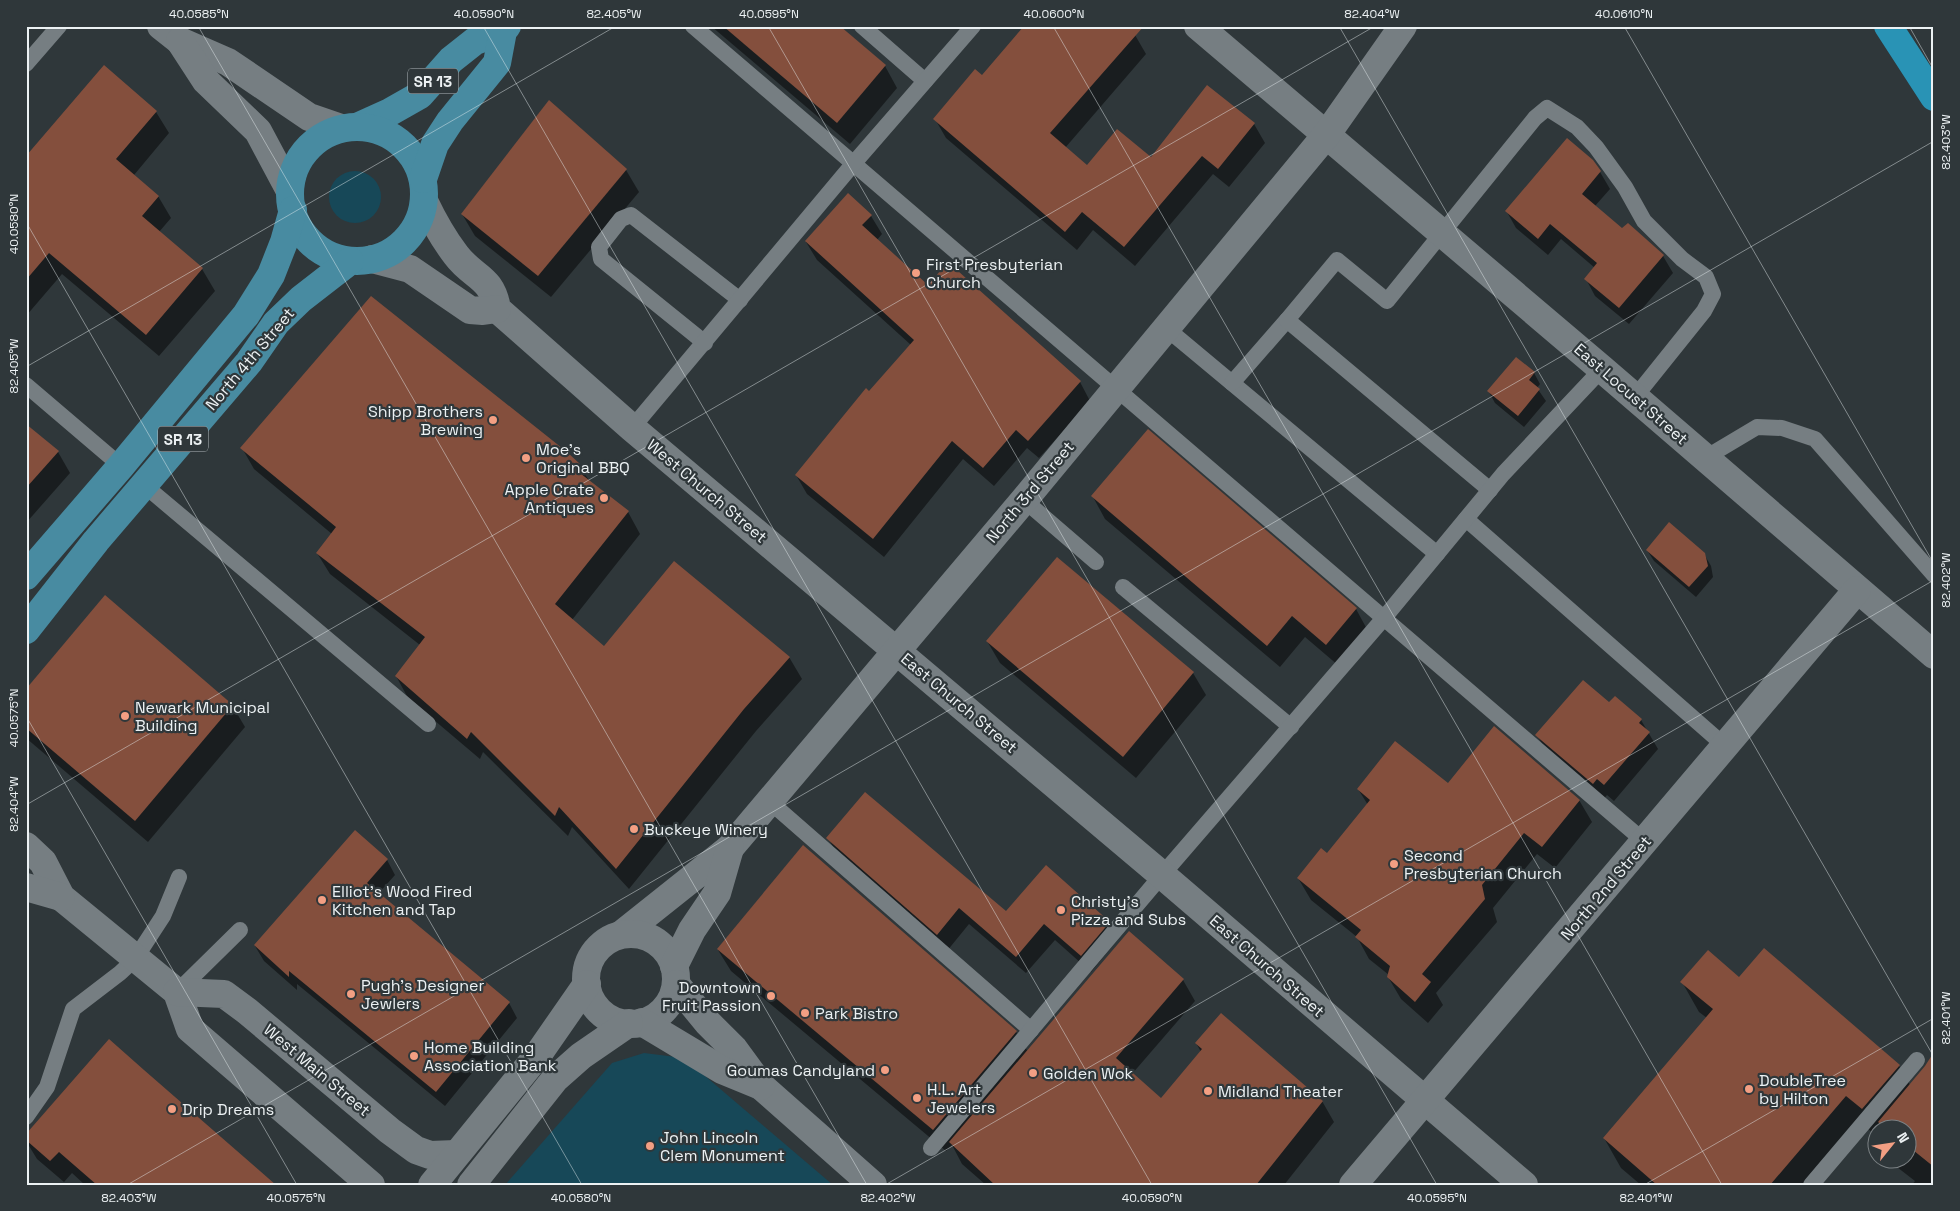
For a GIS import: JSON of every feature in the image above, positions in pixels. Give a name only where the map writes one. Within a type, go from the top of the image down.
[{"type":"highway","points":[[1888,26],[1934,97]]},
{"type":"main road","name":"SR 13","points":[[350,127],[390,112],[420,95],[451,60],[475,40],[505,29]]},
{"type":"main road","name":"SR 13","points":[[424,190],[435,144],[450,121],[497,63],[505,29]]},
{"type":"main road","points":[[350,127],[381,131],[400,142],[414,159],[424,190],[419,222],[407,239],[391,252],[361,260],[334,257],[320,250],[308,239],[298,225],[292,201],[295,170],[305,152],[321,137],[350,127]]},
{"type":"main road","name":"North 4th Street","points":[[26,576],[121,466],[246,315],[271,275],[284,242],[292,201]]},
{"type":"main road","name":"North 4th Street","points":[[26,630],[96,541],[249,362],[276,323],[301,298],[361,260]]},
{"type":"street","name":"East Locust Street","points":[[1198,26],[1635,397],[1934,655]]},
{"type":"street","name":"North 3rd Street","points":[[622,934],[730,848],[1024,500],[1327,134],[1403,26]]},
{"type":"street","points":[[170,34],[228,62],[309,117],[350,127]]},
{"type":"street","points":[[170,34],[206,81],[258,131],[292,201]]},
{"type":"street","name":"West Church Street","points":[[424,190],[436,226],[457,257],[486,283],[494,294],[497,309],[632,428],[896,651]]},
{"type":"street","points":[[361,260],[410,269],[470,310],[497,309]]},
{"type":"street","name":"North 2nd Street","points":[[1353,1185],[1857,590]]},
{"type":"street","name":"East Church Street","points":[[896,651],[1162,875],[1524,1185]]},
{"type":"street","points":[[26,846],[43,862],[61,897],[177,992],[190,1029],[371,1185]]},
{"type":"street","name":"North 3rd Street","points":[[675,975],[692,930],[717,893],[730,848]]},
{"type":"street","points":[[26,887],[61,897]]},
{"type":"street","points":[[762,1086],[722,1070],[636,1023],[617,1021],[606,1016],[590,997],[587,984],[586,971],[591,958],[599,947],[609,939],[622,934],[648,937],[660,944],[669,953],[675,975],[708,1022],[734,1049],[762,1086],[873,1185]]},
{"type":"street","points":[[471,1185],[555,1079],[581,1056],[636,1023],[654,1017],[665,1008],[672,997],[675,975]]},
{"type":"street","points":[[432,1185],[537,1056],[587,984]]},
{"type":"street","name":"West Main Street","points":[[177,992],[224,994],[247,1011],[390,1131],[416,1150],[430,1155],[456,1154]]},
{"type":"lane","points":[[26,64],[58,26]]},
{"type":"lane","points":[[693,26],[1115,390],[1645,842]]},
{"type":"lane","points":[[862,26],[925,81]]},
{"type":"lane","points":[[632,428],[854,163],[973,26]]},
{"type":"lane","points":[[1232,384],[1337,260],[1387,301],[1535,118],[1547,108],[1576,127],[1610,165],[1644,221],[1682,259],[1706,278],[1713,294],[1704,311],[1635,397]]},
{"type":"lane","points":[[705,343],[601,259],[599,248],[621,219],[631,215],[740,300]]},
{"type":"lane","points":[[1287,320],[1490,490]]},
{"type":"lane","points":[[1166,328],[1437,554]]},
{"type":"lane","points":[[931,1148],[1162,875],[1384,618],[1490,490],[1602,369]]},
{"type":"lane","points":[[26,385],[121,466]]},
{"type":"lane","points":[[1704,458],[1757,428],[1782,428],[1814,439],[1934,575]]},
{"type":"lane","points":[[144,485],[428,724]]},
{"type":"lane","points":[[1024,500],[1096,562]]},
{"type":"lane","points":[[1466,519],[1725,746]]},
{"type":"lane","points":[[1123,587],[1290,727]]},
{"type":"lane","points":[[769,801],[1031,1030]]},
{"type":"lane","points":[[26,1117],[47,1087],[73,1009],[135,959],[163,916],[179,877]]},
{"type":"lane","points":[[177,992],[240,930]]},
{"type":"lane","points":[[1811,1185],[1917,1060]]},
{"type":"shaded area","points":[[350,171],[360,171],[374,178],[381,192],[381,202],[374,216],[360,223],[350,223],[340,219],[333,212],[329,202],[329,192],[333,182],[340,175]]},
{"type":"shaded area","points":[[644,1053],[684,1058],[833,1185],[505,1185],[612,1063]]},
{"type":"building","points":[[723,26],[840,26],[886,65],[837,123]]},
{"type":"building","points":[[1024,26],[1144,26],[1050,133],[1087,165],[1117,129],[1151,157],[1207,85],[1255,123],[1218,169],[1202,156],[1124,247],[1082,212],[1065,232],[933,119],[975,69],[982,75]]},
{"type":"building","points":[[104,65],[157,111],[116,159],[159,196],[142,216],[203,268],[146,335],[49,253],[26,280],[26,156]]},
{"type":"building","points":[[549,100],[627,169],[538,276],[461,214]]},
{"type":"building","points":[[1567,138],[1593,160],[1601,171],[1582,194],[1622,228],[1628,223],[1664,255],[1619,308],[1584,279],[1597,263],[1550,224],[1538,239],[1505,211]]},
{"type":"building","points":[[848,193],[872,215],[862,225],[928,285],[948,262],[1081,381],[1028,441],[1016,430],[983,468],[952,441],[873,539],[795,475],[866,388],[869,391],[914,340],[805,241]]},
{"type":"building","points":[[371,296],[567,452],[580,464],[576,470],[629,511],[555,604],[604,646],[674,561],[790,657],[744,709],[616,869],[559,807],[555,816],[471,732],[467,739],[395,676],[425,637],[316,553],[336,527],[240,448]]},
{"type":"building","points":[[1516,357],[1535,372],[1529,380],[1540,389],[1518,416],[1487,391]]},
{"type":"building","points":[[26,424],[59,451],[26,488]]},
{"type":"building","points":[[1148,429],[1357,608],[1326,645],[1292,616],[1267,646],[1091,496]]},
{"type":"building","points":[[1669,522],[1705,553],[1708,566],[1689,587],[1646,550]]},
{"type":"building","points":[[1057,557],[1194,672],[1123,757],[986,641]]},
{"type":"building","name":"Newark Municipal Building","points":[[105,595],[233,705],[135,821],[26,728],[26,689]]},
{"type":"building","points":[[1583,680],[1609,702],[1615,696],[1642,719],[1639,723],[1650,732],[1604,785],[1597,779],[1593,784],[1535,735]]},
{"type":"building","name":"Second Presbyterian Church","points":[[1494,726],[1580,800],[1542,847],[1524,833],[1482,885],[1485,899],[1422,974],[1431,982],[1415,1002],[1387,977],[1390,966],[1355,937],[1361,930],[1297,878],[1321,848],[1327,853],[1370,800],[1357,789],[1395,741],[1448,783]]},
{"type":"building","points":[[865,792],[1006,911],[1046,865],[1110,922],[1081,956],[1044,924],[1016,957],[959,908],[937,935],[826,838]]},
{"type":"building","points":[[355,830],[388,859],[367,883],[510,1002],[436,1092],[289,971],[289,977],[254,945]]},
{"type":"building","points":[[803,845],[1017,1031],[933,1130],[717,949]]},
{"type":"building","points":[[1129,931],[1184,979],[1116,1058],[1161,1098],[1202,1049],[1195,1043],[1221,1013],[1323,1101],[1256,1185],[995,1185],[949,1142]]},
{"type":"building","name":"DoubleTree by Hilton","points":[[1764,948],[1900,1065],[1862,1109],[1846,1096],[1770,1185],[1657,1185],[1603,1138],[1713,1009],[1680,982],[1708,950],[1739,977]]},
{"type":"building","points":[[109,1039],[276,1185],[97,1185],[59,1152],[50,1161],[26,1140],[26,1134]]},
{"type":"building","points":[[1934,1052],[1934,1167],[1918,1154],[1918,1118],[1881,1118],[1925,1066]]},
{"type":"place","name":"First Presbyterian Church","points":[[916,273]]},
{"type":"place","name":"Shipp Brothers Brewing","points":[[493,420]]},
{"type":"place","name":"Moe's Original BBQ","points":[[526,458]]},
{"type":"place","name":"Apple Crate Antiques","points":[[604,498]]},
{"type":"place","name":"Newark Municipal Building","points":[[125,716]]},
{"type":"place","name":"Buckeye Winery","points":[[634,829]]},
{"type":"place","name":"Second Presbyterian Church","points":[[1394,864]]},
{"type":"place","name":"Elliot's Wood Fired Kitchen and Tap","points":[[322,900]]},
{"type":"place","name":"Christy's Pizza and Subs","points":[[1061,910]]},
{"type":"place","name":"Pugh's Designer Jewlers","points":[[351,994]]},
{"type":"place","name":"Downtown Fruit Passion","points":[[771,996]]},
{"type":"place","name":"Park Bistro","points":[[805,1013]]},
{"type":"place","name":"Home Building Association Bank","points":[[414,1056]]},
{"type":"place","name":"Goumas Candyland","points":[[885,1070]]},
{"type":"place","name":"Golden Wok","points":[[1033,1073]]},
{"type":"place","name":"DoubleTree by Hilton","points":[[1749,1089]]},
{"type":"place","name":"Midland Theater","points":[[1208,1091]]},
{"type":"place","name":"H.L. Art Jewelers","points":[[917,1098]]},
{"type":"place","name":"Drip Dreams","points":[[172,1109]]},
{"type":"place","name":"John Lincoln Clem Monument","points":[[650,1146]]}]
